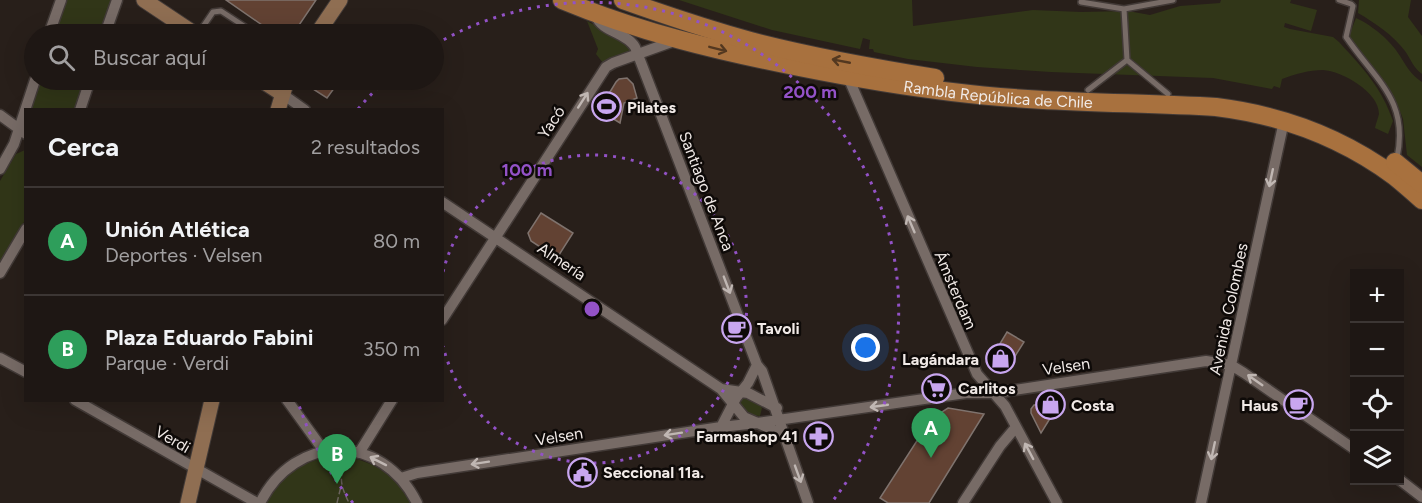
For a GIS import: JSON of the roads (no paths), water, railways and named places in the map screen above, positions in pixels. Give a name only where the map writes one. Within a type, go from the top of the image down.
[{"type":"main road","name":"Rambla República de Chile","points":[[562,0],[594,13],[678,40],[848,77],[953,93],[1216,107],[1251,112],[1299,125],[1346,146],[1395,177],[1422,200]]},
{"type":"main road","name":"Rambla República de Chile","points":[[623,0],[685,22],[750,41],[878,69],[958,81],[1243,99],[1301,114],[1337,129],[1396,163],[1422,184]]},
{"type":"street","points":[[53,24],[61,0]]},
{"type":"street","points":[[109,24],[117,0]]},
{"type":"street","points":[[144,0],[181,24]]},
{"type":"street","points":[[324,24],[340,0]]},
{"type":"street","name":"Santiago de Anca","points":[[594,13],[598,22],[633,42],[639,55],[757,365],[762,371],[808,503]]},
{"type":"street","name":"Yacó","points":[[444,317],[599,75],[613,63],[678,40]]},
{"type":"street","name":"Ámsterdam","points":[[848,77],[976,374],[1005,406],[1057,503]]},
{"type":"street","points":[[28,108],[32,90]]},
{"type":"street","points":[[81,108],[87,90]]},
{"type":"street","points":[[278,108],[283,90]]},
{"type":"street","points":[[288,90],[303,108]]},
{"type":"street","points":[[0,115],[22,132],[0,168]]},
{"type":"street","name":"Avenida Colombes","points":[[1201,503],[1284,121]]},
{"type":"street","name":"Almería","points":[[444,203],[721,389],[744,417],[784,438]]},
{"type":"street","points":[[0,273],[24,233]]},
{"type":"street","points":[[0,358],[24,371]]},
{"type":"street","name":"Velsen","points":[[401,478],[417,473],[721,427],[966,393],[995,393],[1206,361],[1231,365],[1350,446]]},
{"type":"street","points":[[721,427],[757,365]]},
{"type":"street","name":"Almería","points":[[721,389],[740,391],[773,405],[793,417]]},
{"type":"street","name":"Verdi","points":[[79,402],[258,503],[277,476],[290,465],[304,457],[324,452],[346,451],[374,458],[389,467],[401,478],[417,503]]},
{"type":"street","points":[[188,503],[212,402]]},
{"type":"street","points":[[288,402],[324,452]]},
{"type":"street","points":[[359,453],[391,402]]},
{"type":"street","points":[[963,503],[1000,446],[1016,427]]},
{"type":"street","points":[[1404,483],[1422,496]]},
{"type":"lane","points":[[1081,2],[1124,9],[1173,0]]},
{"type":"lane","points":[[1339,0],[1353,6],[1346,37],[1382,85],[1397,112],[1401,128],[1396,163]]},
{"type":"lane","points":[[1124,9],[1127,60],[1168,94]]},
{"type":"lane","points":[[204,24],[216,10],[241,24]]},
{"type":"lane","points":[[1088,90],[1127,60]]},
{"type":"place","name":"Pilates","points":[[606,107]]},
{"type":"place","name":"Tavoli","points":[[736,328]]},
{"type":"place","name":"Lagándara","points":[[1000,359]]},
{"type":"place","name":"Carlitos","points":[[937,388]]},
{"type":"place","name":"Costa","points":[[1050,405]]},
{"type":"place","name":"Haus","points":[[1299,405]]},
{"type":"place","name":"Farmashop 41","points":[[819,436]]},
{"type":"place","name":"Unión Atlética","points":[[931,458]]},
{"type":"place","name":"Seccional 11a.","points":[[582,472]]},
{"type":"place","name":"Plaza Eduardo Fabini","points":[[337,484]]}]
